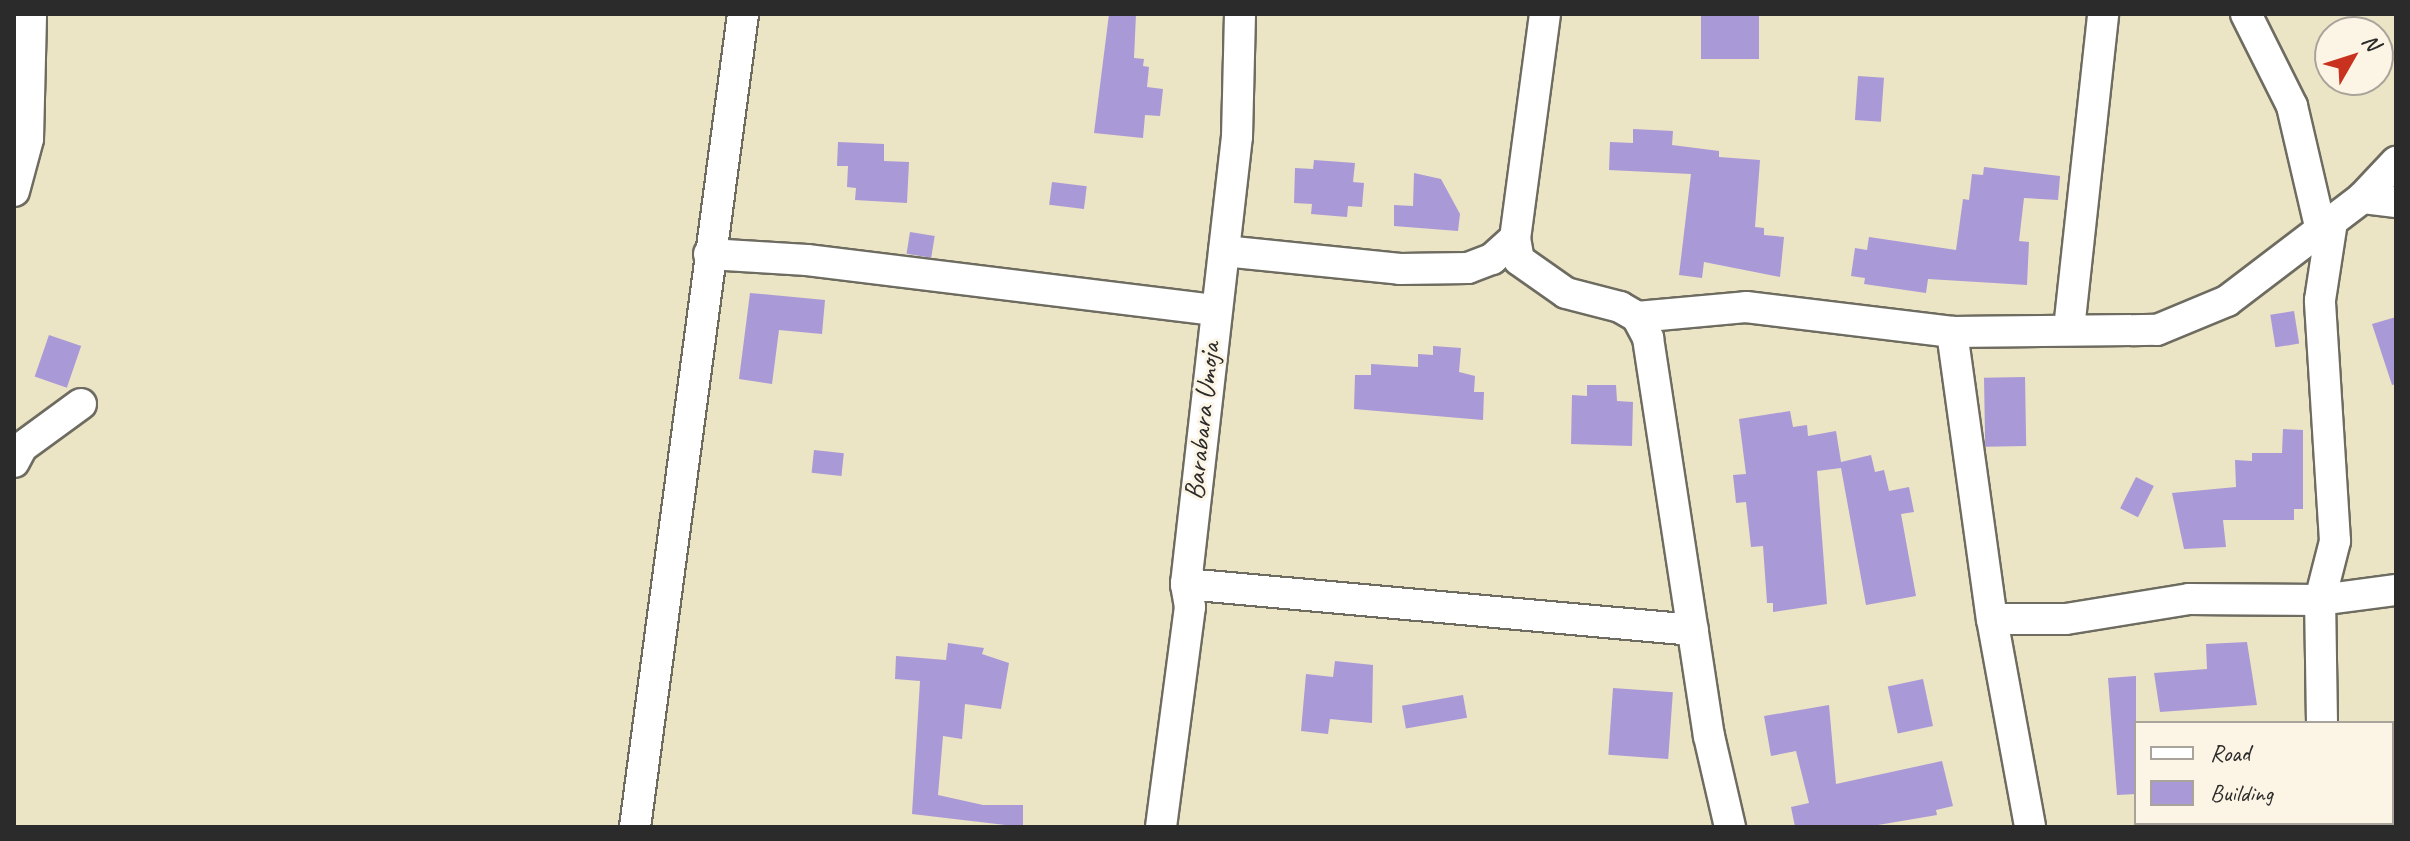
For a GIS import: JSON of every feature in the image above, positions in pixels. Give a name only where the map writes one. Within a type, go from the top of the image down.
[{"type":"street","points":[[14,191],[28,139],[31,14]]},
{"type":"street","points":[[635,827],[743,14]]},
{"type":"street","name":"Barabara Umoja","points":[[1161,827],[1190,607],[1186,584],[1213,310],[1224,251],[1237,137],[1240,14]]},
{"type":"street","points":[[1509,252],[1545,14]]},
{"type":"street","points":[[2069,329],[2103,14]]},
{"type":"street","points":[[2246,14],[2292,106],[2326,226],[2320,300],[2335,541],[2320,600],[2322,721]]},
{"type":"street","points":[[1637,317],[1746,307],[1952,332],[2157,330],[2181,324],[2227,301],[2362,198],[2396,162]]},
{"type":"street","points":[[2362,198],[2396,202]]},
{"type":"street","points":[[1224,251],[1400,269],[1468,268],[1509,252]]},
{"type":"street","points":[[1509,252],[1534,275],[1566,293],[1620,307],[1637,317],[1648,338],[1709,736],[1730,827]]},
{"type":"street","points":[[709,254],[807,260],[1213,310]]},
{"type":"street","points":[[1952,332],[1992,619],[2030,827]]},
{"type":"street","points":[[14,462],[22,447],[81,404]]},
{"type":"street","points":[[1186,584],[1693,630]]},
{"type":"street","points":[[1992,619],[2066,619],[2189,599],[2320,600],[2396,590]]},
{"type":"building","points":[[1109,14],[1136,14],[1134,58],[1144,59],[1143,66],[1149,67],[1147,87],[1163,89],[1160,116],[1145,115],[1143,138],[1094,133]]},
{"type":"building","points":[[1701,14],[1759,14],[1759,59],[1701,59]]},
{"type":"building","points":[[1858,76],[1884,78],[1881,122],[1855,120]]},
{"type":"building","points":[[1633,129],[1673,131],[1672,145],[1719,151],[1719,157],[1760,160],[1755,227],[1764,228],[1764,235],[1784,237],[1780,277],[1704,262],[1702,278],[1679,275],[1691,174],[1609,170],[1610,142],[1633,143]]},
{"type":"building","points":[[838,142],[884,144],[884,161],[909,162],[907,203],[855,200],[856,188],[847,187],[848,166],[837,166]]},
{"type":"building","points":[[1314,160],[1355,163],[1353,182],[1364,183],[1362,207],[1348,206],[1347,217],[1311,214],[1312,204],[1294,203],[1295,168],[1313,169]]},
{"type":"building","points":[[1984,167],[2060,176],[2058,200],[2024,198],[2019,241],[2029,242],[2027,285],[1928,279],[1926,293],[1864,284],[1865,278],[1851,276],[1855,248],[1867,250],[1869,237],[1956,250],[1963,199],[1969,200],[1972,174],[1983,175]]},
{"type":"building","points":[[1414,173],[1441,179],[1460,214],[1458,231],[1394,226],[1394,205],[1413,206]]},
{"type":"building","points":[[1052,182],[1087,186],[1084,209],[1049,205]]},
{"type":"building","points":[[910,232],[935,236],[931,258],[907,254]]},
{"type":"building","points":[[750,293],[825,300],[822,334],[779,330],[772,384],[739,379]]},
{"type":"building","points":[[2294,311],[2299,344],[2275,347],[2270,315]]},
{"type":"building","points":[[2396,317],[2396,384],[2392,385],[2372,324]]},
{"type":"building","points":[[49,335],[81,346],[67,388],[35,377]]},
{"type":"building","points":[[1433,346],[1461,348],[1459,372],[1475,376],[1474,392],[1484,392],[1483,420],[1354,409],[1355,375],[1371,375],[1371,364],[1418,367],[1418,354],[1433,355]]},
{"type":"building","points":[[2025,377],[2026,446],[1985,447],[1984,378]]},
{"type":"building","points":[[1587,385],[1616,385],[1617,401],[1633,402],[1632,446],[1571,444],[1572,395],[1587,396]]},
{"type":"building","points":[[1790,411],[1793,427],[1807,425],[1808,436],[1836,431],[1841,462],[1871,455],[1875,472],[1884,470],[1889,491],[1909,487],[1914,512],[1901,514],[1916,596],[1866,605],[1841,468],[1817,471],[1827,604],[1773,612],[1773,603],[1767,603],[1763,546],[1751,547],[1746,502],[1736,503],[1733,475],[1746,474],[1739,419]]},
{"type":"building","points":[[2283,429],[2303,430],[2303,509],[2294,509],[2294,520],[2223,520],[2226,547],[2184,549],[2172,493],[2236,487],[2235,460],[2252,461],[2252,453],[2282,453]]},
{"type":"building","points":[[814,450],[844,453],[841,476],[812,473]]},
{"type":"building","points":[[2136,477],[2154,486],[2138,517],[2120,508]]},
{"type":"building","points":[[2247,642],[2257,705],[2160,712],[2154,673],[2207,669],[2206,644]]},
{"type":"building","points":[[948,643],[984,648],[982,654],[1009,663],[1001,709],[965,704],[962,739],[943,736],[938,795],[983,805],[1023,805],[1023,827],[912,814],[920,681],[895,679],[896,656],[946,660]]},
{"type":"building","points":[[1335,661],[1373,665],[1372,723],[1330,719],[1328,734],[1301,731],[1306,674],[1333,677]]},
{"type":"building","points":[[2136,676],[2134,794],[2117,795],[2108,678]]},
{"type":"building","points":[[1923,679],[1933,726],[1898,733],[1888,686]]},
{"type":"building","points":[[1613,688],[1673,692],[1668,759],[1608,755]]},
{"type":"building","points":[[1463,695],[1467,718],[1406,728],[1402,706]]},
{"type":"building","points":[[1829,705],[1836,784],[1942,761],[1953,806],[1936,810],[1937,815],[1866,827],[1795,827],[1791,807],[1809,803],[1796,751],[1771,756],[1764,716]]}]
